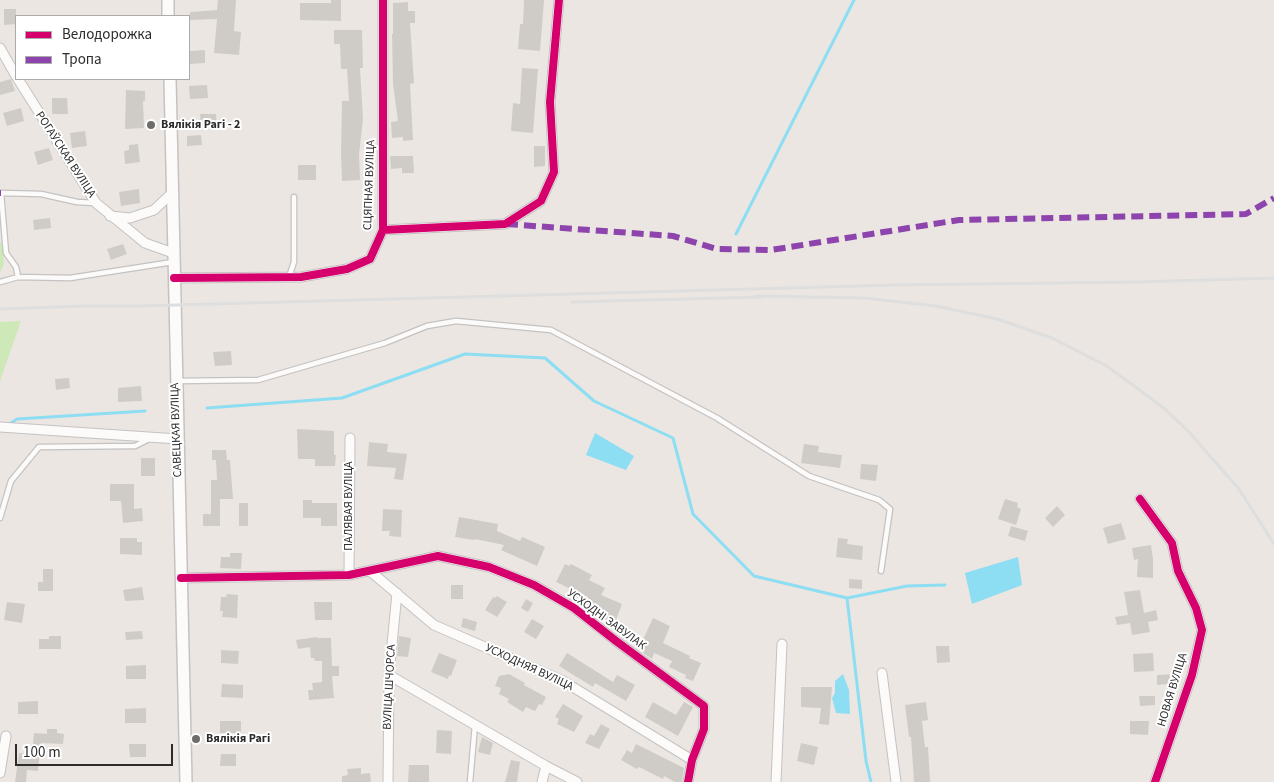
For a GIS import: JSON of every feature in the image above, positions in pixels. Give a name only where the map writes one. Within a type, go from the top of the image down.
[{"type":"main road","points":[[168,0],[168,15]]},
{"type":"main road","name":"САВЕЦКАЯ ВУЛІЦА","points":[[170,80],[186,782]]},
{"type":"street","name":"СЦЯПНАЯ ВУЛІЦА","points":[[174,278],[301,277],[347,269],[370,259],[383,230],[383,0]]},
{"type":"street","points":[[383,230],[505,224],[541,201],[554,172],[550,102],[559,0]]},
{"type":"street","name":"РОГАЎСКАЯ ВУЛІЦА","points":[[0,48],[15,74]]},
{"type":"street","name":"РОГАЎСКАЯ ВУЛІЦА","points":[[19,80],[96,203],[144,243],[173,258]]},
{"type":"street","points":[[110,216],[130,218],[154,210],[172,193]]},
{"type":"street","points":[[0,427],[178,439]]},
{"type":"street","name":"ПАЛЯВАЯ ВУЛІЦА","points":[[349,575],[350,438]]},
{"type":"street","name":"НОВАЯ ВУЛІЦА","points":[[1140,499],[1172,543],[1178,571],[1196,608],[1202,630],[1192,675],[1155,782]]},
{"type":"street","name":"УСХОДНІ ЗАВУЛАК","points":[[181,578],[349,575],[438,556],[489,567],[534,585],[574,608],[704,706],[704,729],[692,760]]},
{"type":"street","name":"УСХОДНЯЯ ВУЛІЦА","points":[[370,571],[434,625],[563,681],[692,760]]},
{"type":"street","name":"ВУЛІЦА ШЧОРСА","points":[[388,782],[389,675],[397,593]]},
{"type":"street","points":[[776,782],[782,644]]},
{"type":"street","points":[[882,673],[896,782]]},
{"type":"street","points":[[389,675],[577,782]]},
{"type":"street","points":[[0,773],[6,736]]},
{"type":"street","points":[[688,782],[692,760]]},
{"type":"street","points":[[542,782],[546,766]]},
{"type":"lane","points":[[18,277],[16,267],[6,253],[1,193],[41,194],[77,202],[96,203]]},
{"type":"lane","points":[[289,277],[294,262],[294,197]]},
{"type":"lane","points":[[0,282],[18,277],[70,278],[173,258]]},
{"type":"lane","points":[[176,381],[258,380],[385,343],[427,326],[456,321],[551,330],[717,418],[810,476],[879,500],[890,509],[881,571]]},
{"type":"lane","points":[[0,518],[10,481],[39,447],[135,446],[152,437]]},
{"type":"lane","points":[[470,782],[475,725]]},
{"type":"green space","points":[[0,242],[3,245],[4,264],[0,273]]},
{"type":"green space","points":[[21,321],[0,381],[0,322]]},
{"type":"water","points":[[595,433],[634,456],[626,470],[586,455]]},
{"type":"water","points":[[1018,557],[1022,585],[972,604],[965,573]]},
{"type":"water","points":[[843,674],[849,690],[850,714],[836,713],[832,698],[835,693],[835,681]]},
{"type":"building","points":[[218,0],[236,0],[234,31],[241,32],[239,55],[214,53],[217,19],[190,20],[190,12],[217,10]]},
{"type":"building","points":[[331,0],[341,0],[341,21],[300,20],[300,3],[331,3]]},
{"type":"building","points":[[524,0],[544,0],[540,51],[518,49],[520,24],[523,24]]},
{"type":"building","points":[[408,2],[408,11],[415,11],[415,23],[410,23],[414,83],[410,84],[413,140],[403,141],[403,137],[392,138],[391,122],[398,121],[393,84],[393,3]]},
{"type":"building","points":[[4,9],[16,9],[15,24],[4,25]]},
{"type":"building","points":[[334,30],[362,30],[363,68],[360,68],[363,119],[359,154],[360,180],[342,181],[342,101],[349,101],[347,69],[341,69],[340,44],[334,44]]},
{"type":"building","points":[[205,50],[205,63],[190,64],[190,51]]},
{"type":"building","points":[[522,68],[538,69],[533,133],[511,131],[513,103],[520,104]]},
{"type":"building","points":[[11,79],[15,91],[0,95],[0,82]]},
{"type":"building","points":[[207,85],[208,98],[190,99],[189,86]]},
{"type":"building","points":[[126,90],[145,91],[145,101],[143,101],[144,128],[125,129]]},
{"type":"building","points":[[52,98],[67,98],[68,114],[52,114]]},
{"type":"building","points":[[21,108],[24,121],[7,126],[3,113]]},
{"type":"building","points":[[200,114],[216,114],[217,126],[201,126]]},
{"type":"building","points":[[85,131],[87,146],[72,148],[70,133]]},
{"type":"building","points":[[201,135],[202,145],[187,146],[187,136]]},
{"type":"building","points":[[138,144],[140,162],[125,164],[124,151],[129,150],[129,145]]},
{"type":"building","points":[[534,146],[545,146],[545,166],[534,167]]},
{"type":"building","points":[[49,148],[53,160],[38,165],[34,152]]},
{"type":"building","points":[[390,156],[413,156],[414,173],[402,173],[402,168],[391,169]]},
{"type":"building","points":[[298,165],[316,165],[316,180],[298,180]]},
{"type":"building","points":[[139,189],[140,203],[121,206],[119,192]]},
{"type":"building","points":[[50,218],[51,228],[34,230],[33,220]]},
{"type":"building","points":[[123,244],[127,254],[111,260],[107,249]]},
{"type":"building","points":[[231,351],[232,365],[215,366],[213,352]]},
{"type":"building","points":[[69,378],[70,388],[56,390],[55,379]]},
{"type":"building","points":[[141,386],[142,401],[118,402],[118,388]]},
{"type":"building","points":[[297,429],[334,431],[335,466],[315,466],[315,459],[298,459]]},
{"type":"building","points":[[369,442],[388,444],[387,452],[407,454],[403,480],[394,479],[396,468],[367,466]]},
{"type":"building","points":[[804,444],[819,446],[818,452],[842,455],[840,468],[801,463]]},
{"type":"building","points":[[212,450],[226,450],[227,460],[230,460],[233,499],[220,499],[220,526],[203,526],[203,514],[211,514],[211,480],[217,480],[216,460],[212,460]]},
{"type":"building","points":[[141,458],[155,458],[155,476],[141,476]]},
{"type":"building","points":[[861,464],[878,465],[876,481],[860,479]]},
{"type":"building","points":[[110,484],[134,484],[134,509],[142,508],[143,521],[123,523],[121,501],[110,501]]},
{"type":"building","points":[[1005,499],[1018,503],[1017,507],[1021,509],[1016,525],[998,519]]},
{"type":"building","points":[[303,500],[312,500],[312,503],[337,503],[337,526],[321,526],[321,518],[303,518]]},
{"type":"building","points":[[239,503],[248,503],[248,526],[239,526]]},
{"type":"building","points":[[1057,506],[1065,515],[1053,527],[1045,518]]},
{"type":"building","points":[[383,509],[402,510],[401,537],[389,536],[390,531],[382,531]]},
{"type":"building","points":[[459,517],[498,524],[497,531],[520,541],[522,537],[545,547],[537,566],[501,550],[504,545],[455,537]]},
{"type":"building","points":[[1121,523],[1126,539],[1108,544],[1103,528]]},
{"type":"building","points":[[1011,526],[1028,531],[1025,541],[1008,536]]},
{"type":"building","points":[[120,538],[137,538],[137,542],[142,542],[142,555],[120,554]]},
{"type":"building","points":[[838,538],[848,539],[847,544],[863,546],[862,560],[836,557]]},
{"type":"building","points":[[1151,545],[1153,578],[1137,577],[1138,559],[1134,560],[1132,548]]},
{"type":"building","points":[[230,553],[242,553],[241,569],[220,568],[221,557],[230,557]]},
{"type":"building","points":[[565,564],[569,566],[571,564],[592,575],[589,580],[605,588],[601,595],[622,604],[615,623],[602,618],[604,613],[585,602],[588,597],[556,582]]},
{"type":"building","points":[[43,569],[53,569],[53,591],[38,591],[38,582],[43,582]]},
{"type":"building","points":[[849,579],[862,580],[862,589],[849,588]]},
{"type":"building","points":[[451,585],[463,585],[463,599],[451,599]]},
{"type":"building","points":[[142,587],[144,600],[125,601],[123,590]]},
{"type":"building","points":[[1140,590],[1144,613],[1156,610],[1158,620],[1148,622],[1150,632],[1132,635],[1130,623],[1117,625],[1115,617],[1128,615],[1124,592]]},
{"type":"building","points":[[227,594],[238,595],[237,618],[222,617],[223,611],[220,611],[221,597],[226,597]]},
{"type":"building","points":[[497,596],[507,602],[497,617],[485,610],[493,597]]},
{"type":"building","points":[[526,599],[533,603],[528,612],[521,608]]},
{"type":"building","points":[[7,602],[25,604],[22,623],[4,620]]},
{"type":"building","points":[[314,602],[332,602],[332,620],[315,620]]},
{"type":"building","points":[[463,618],[477,622],[475,631],[461,627]]},
{"type":"building","points":[[653,618],[670,626],[663,643],[701,663],[693,681],[685,678],[686,675],[669,667],[672,661],[654,653],[652,659],[639,648]]},
{"type":"building","points":[[532,619],[544,626],[536,639],[524,632]]},
{"type":"building","points":[[142,631],[143,639],[126,640],[125,632]]},
{"type":"building","points":[[49,636],[61,636],[61,649],[39,649],[39,639],[49,639]]},
{"type":"building","points":[[399,636],[411,638],[408,657],[397,656]]},
{"type":"building","points":[[317,637],[331,638],[332,666],[339,666],[339,676],[332,676],[334,698],[309,700],[308,690],[313,690],[312,683],[322,682],[322,661],[315,661],[314,658],[311,658],[310,647],[298,649],[296,640]]},
{"type":"building","points":[[936,646],[949,646],[950,662],[937,663]]},
{"type":"building","points":[[221,650],[239,651],[238,664],[221,663]]},
{"type":"building","points":[[439,653],[457,660],[448,679],[431,672]]},
{"type":"building","points":[[567,653],[613,682],[617,675],[635,685],[626,701],[595,683],[593,687],[559,666]]},
{"type":"building","points":[[1153,653],[1154,671],[1134,672],[1133,654]]},
{"type":"building","points":[[146,665],[146,679],[126,679],[126,666]]},
{"type":"building","points":[[509,674],[546,697],[542,705],[539,704],[535,711],[526,707],[523,712],[507,702],[509,699],[499,694],[501,688],[495,686],[499,676]]},
{"type":"building","points":[[1175,674],[1176,683],[1157,685],[1157,675]]},
{"type":"building","points":[[222,684],[243,685],[243,698],[221,697]]},
{"type":"building","points":[[801,687],[832,687],[829,725],[819,724],[821,708],[801,707]]},
{"type":"building","points":[[1139,696],[1155,696],[1155,705],[1140,706]]},
{"type":"building","points":[[38,701],[38,714],[18,714],[18,702]]},
{"type":"building","points":[[653,702],[676,715],[684,702],[693,707],[678,736],[645,717]]},
{"type":"building","points":[[926,702],[928,720],[922,721],[925,747],[928,747],[930,782],[914,782],[911,737],[909,737],[905,705]]},
{"type":"building","points":[[563,704],[583,716],[574,732],[557,724],[559,719],[555,717]]},
{"type":"building","points":[[146,708],[146,723],[125,723],[125,709]]},
{"type":"building","points":[[220,721],[241,721],[241,733],[220,733]]},
{"type":"building","points":[[1130,721],[1149,721],[1148,735],[1130,734]]},
{"type":"building","points":[[601,724],[610,729],[599,749],[585,743],[590,734],[594,736]]},
{"type":"building","points":[[47,729],[57,729],[57,733],[64,734],[63,744],[41,743],[38,771],[27,770],[26,782],[15,782],[19,753],[32,754],[34,733],[47,734]]},
{"type":"building","points":[[437,730],[452,731],[451,754],[436,753]]},
{"type":"building","points":[[482,737],[493,743],[490,755],[478,752]]},
{"type":"building","points":[[801,743],[818,747],[814,765],[797,761]]},
{"type":"building","points":[[129,744],[146,744],[146,757],[130,757]]},
{"type":"building","points":[[636,744],[684,768],[682,782],[675,782],[664,776],[663,779],[639,767],[637,769],[621,760],[627,750],[632,753]]},
{"type":"building","points":[[221,754],[236,754],[236,766],[220,766]]},
{"type":"building","points":[[511,760],[520,762],[517,782],[505,782]]},
{"type":"building","points":[[409,765],[429,765],[429,782],[408,782]]},
{"type":"building","points":[[361,768],[361,774],[370,773],[371,782],[342,782],[342,776],[348,775],[347,769]]},
{"type":"waterway","points":[[736,234],[854,0]]},
{"type":"waterway","points":[[207,408],[342,398],[465,354],[545,358],[594,401],[673,438],[693,514],[754,576],[847,598],[907,586],[945,585]]},
{"type":"waterway","points":[[8,425],[17,419],[145,411]]},
{"type":"waterway","points":[[847,598],[866,761],[871,782]]},
{"type":"railway","points":[[0,309],[895,285],[1274,278]]},
{"type":"railway","points":[[755,296],[864,298],[936,306],[997,319],[1052,338],[1105,365],[1166,410],[1189,432],[1239,489],[1274,544]]},
{"type":"railway","points":[[572,302],[762,297]]},
{"type":"marked path","points":[[506,224],[673,236],[717,249],[771,250],[959,220],[1246,214],[1274,198]]},
{"type":"cycle path","points":[[174,278],[301,277],[347,269],[370,259],[383,230],[383,0]]},
{"type":"cycle path","points":[[383,230],[505,224],[541,201],[554,172],[550,102],[559,0]]},
{"type":"cycle path","points":[[1140,499],[1172,543],[1178,571],[1196,608],[1202,630],[1192,675],[1155,782]]},
{"type":"cycle path","points":[[181,578],[349,575],[438,556],[489,567],[534,585],[574,608],[704,706],[704,729],[692,760],[688,782]]},
{"type":"place","name":"Вялікія Рагі - 2","points":[[151,125]]},
{"type":"place","name":"Вялікія Рагі","points":[[196,739]]}]
